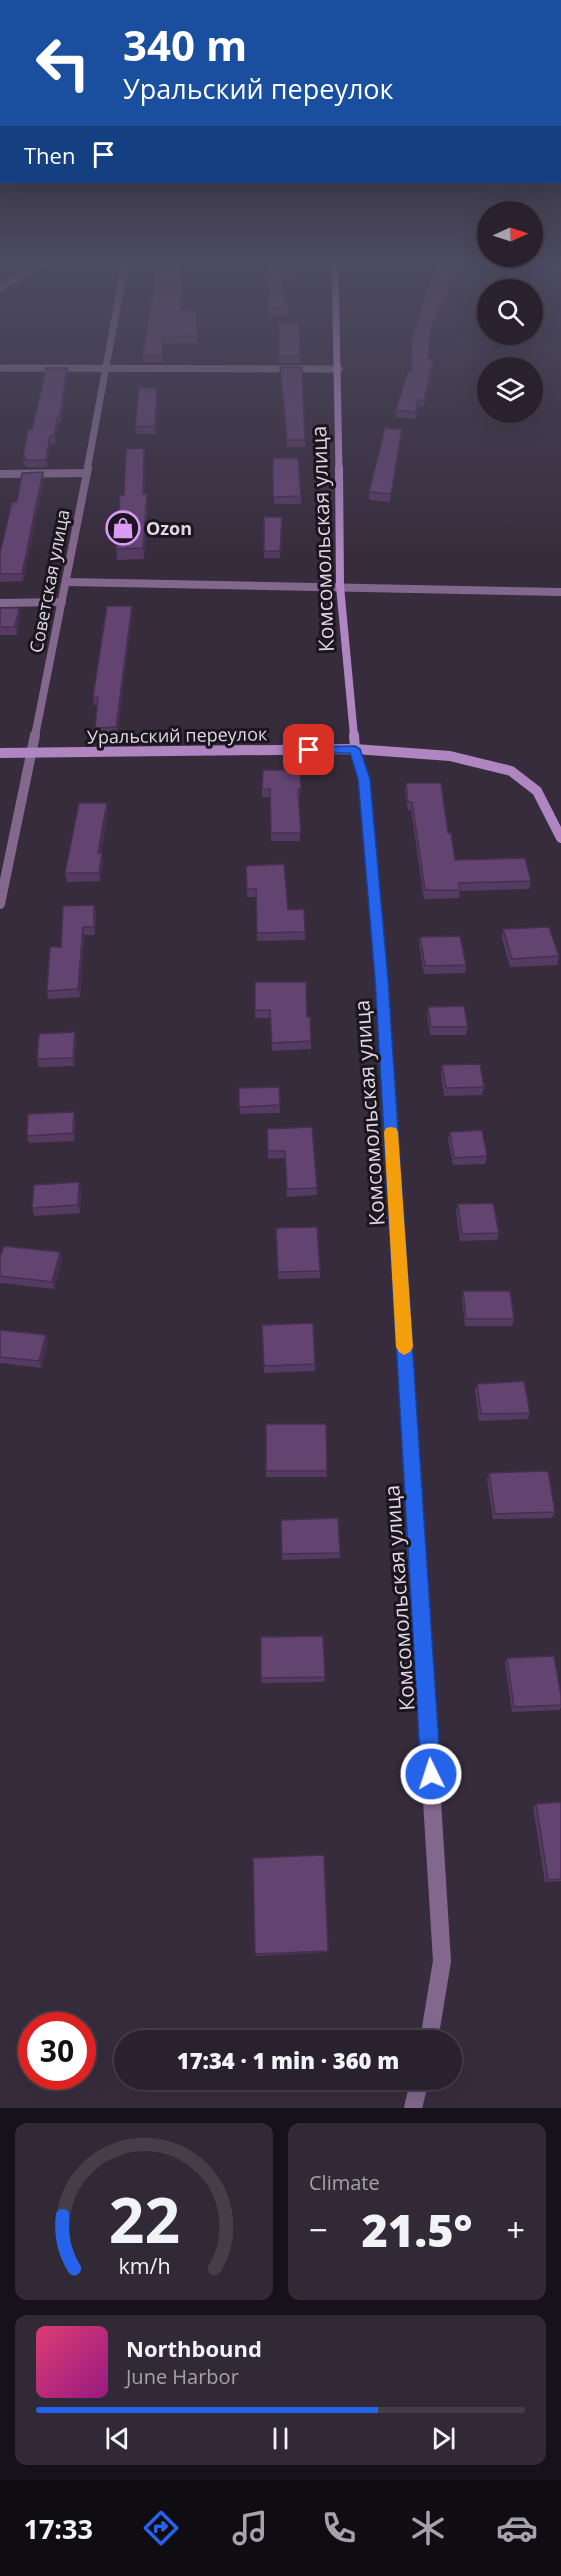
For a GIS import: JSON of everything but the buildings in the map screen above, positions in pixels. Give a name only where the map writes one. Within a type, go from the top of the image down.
[{"type":"street","name":"Советская улица","points":[[0,904],[66,582],[107,362]]},
{"type":"street","name":"Комсомольская улица","points":[[339,362],[340,586],[355,749],[364,779],[382,979],[442,1961],[431,2030]]},
{"type":"street","points":[[0,368],[339,369]]},
{"type":"street","points":[[0,474],[87,473]]},
{"type":"street","points":[[66,582],[561,592]]},
{"type":"street","points":[[0,603],[62,602]]},
{"type":"street","name":"Уральский переулок","points":[[0,753],[355,749],[450,756],[511,771],[537,791],[561,838]]},
{"type":"street","points":[[413,2108],[417,2090]]},
{"type":"slow traffic","points":[[391,1132],[404,1347]]},
{"type":"place","name":"Ozon","points":[[123,528]]},
{"type":"route","points":[[309,750],[355,749],[364,779],[382,979],[431,1774]]}]
